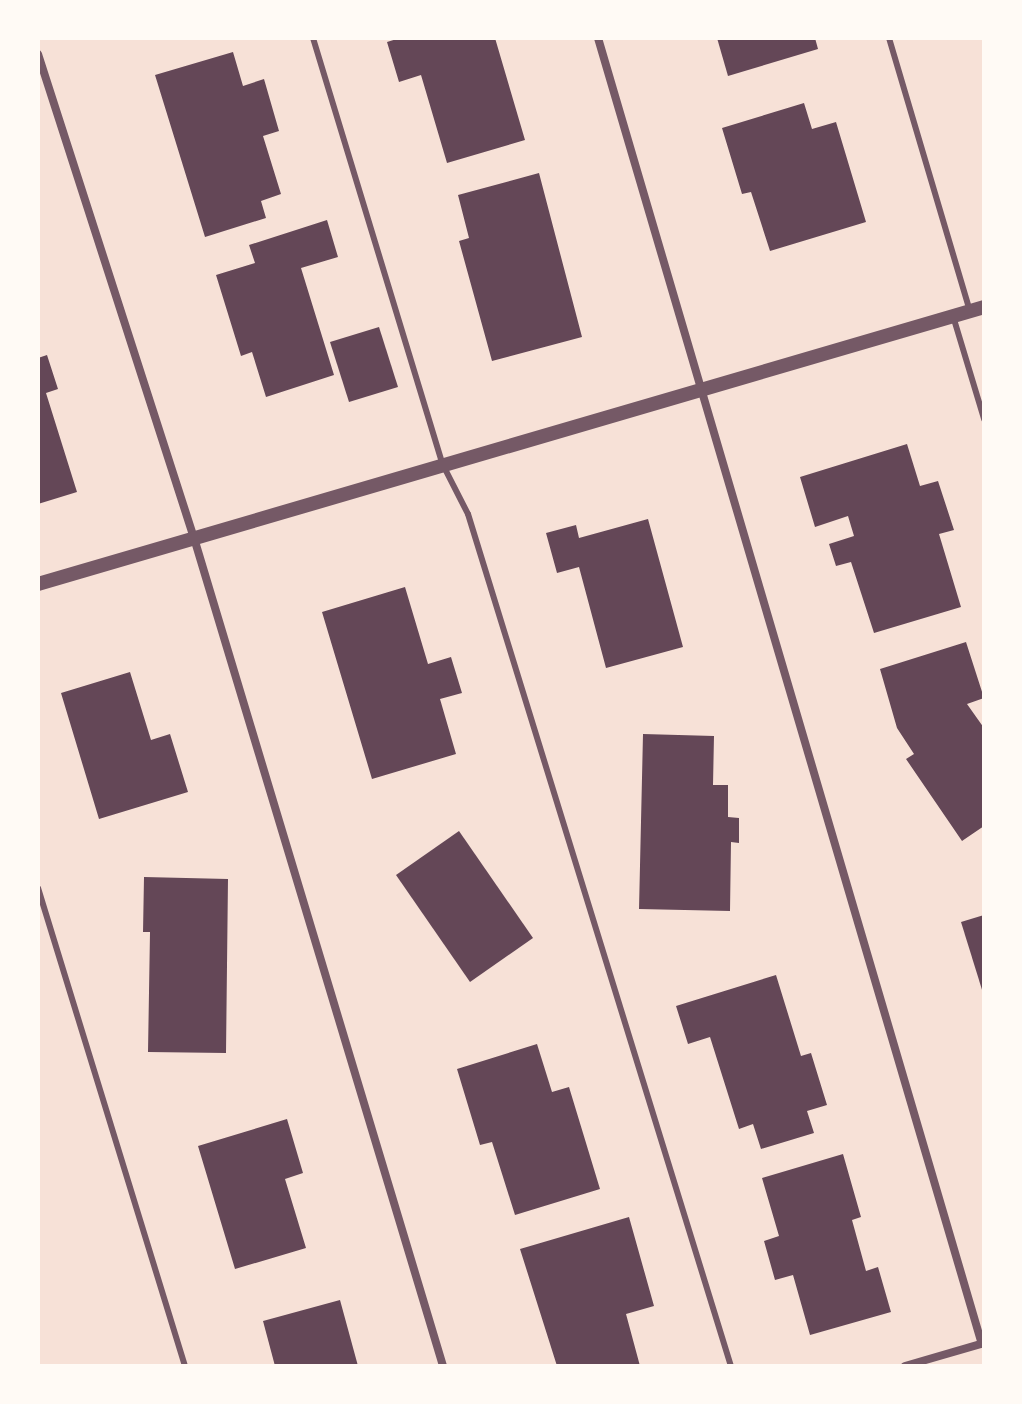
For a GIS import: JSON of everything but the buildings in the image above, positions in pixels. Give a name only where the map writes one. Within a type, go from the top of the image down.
[{"type":"street","points":[[598,38],[704,389],[983,1344],[905,1366]]},
{"type":"street","points":[[38,54],[194,538],[443,1366]]},
{"type":"street","points":[[38,584],[977,310]]},
{"type":"lane","points":[[313,38],[443,465],[468,514],[731,1366]]},
{"type":"lane","points":[[889,38],[977,310]]},
{"type":"lane","points":[[953,316],[984,419]]},
{"type":"lane","points":[[38,888],[185,1366]]}]
